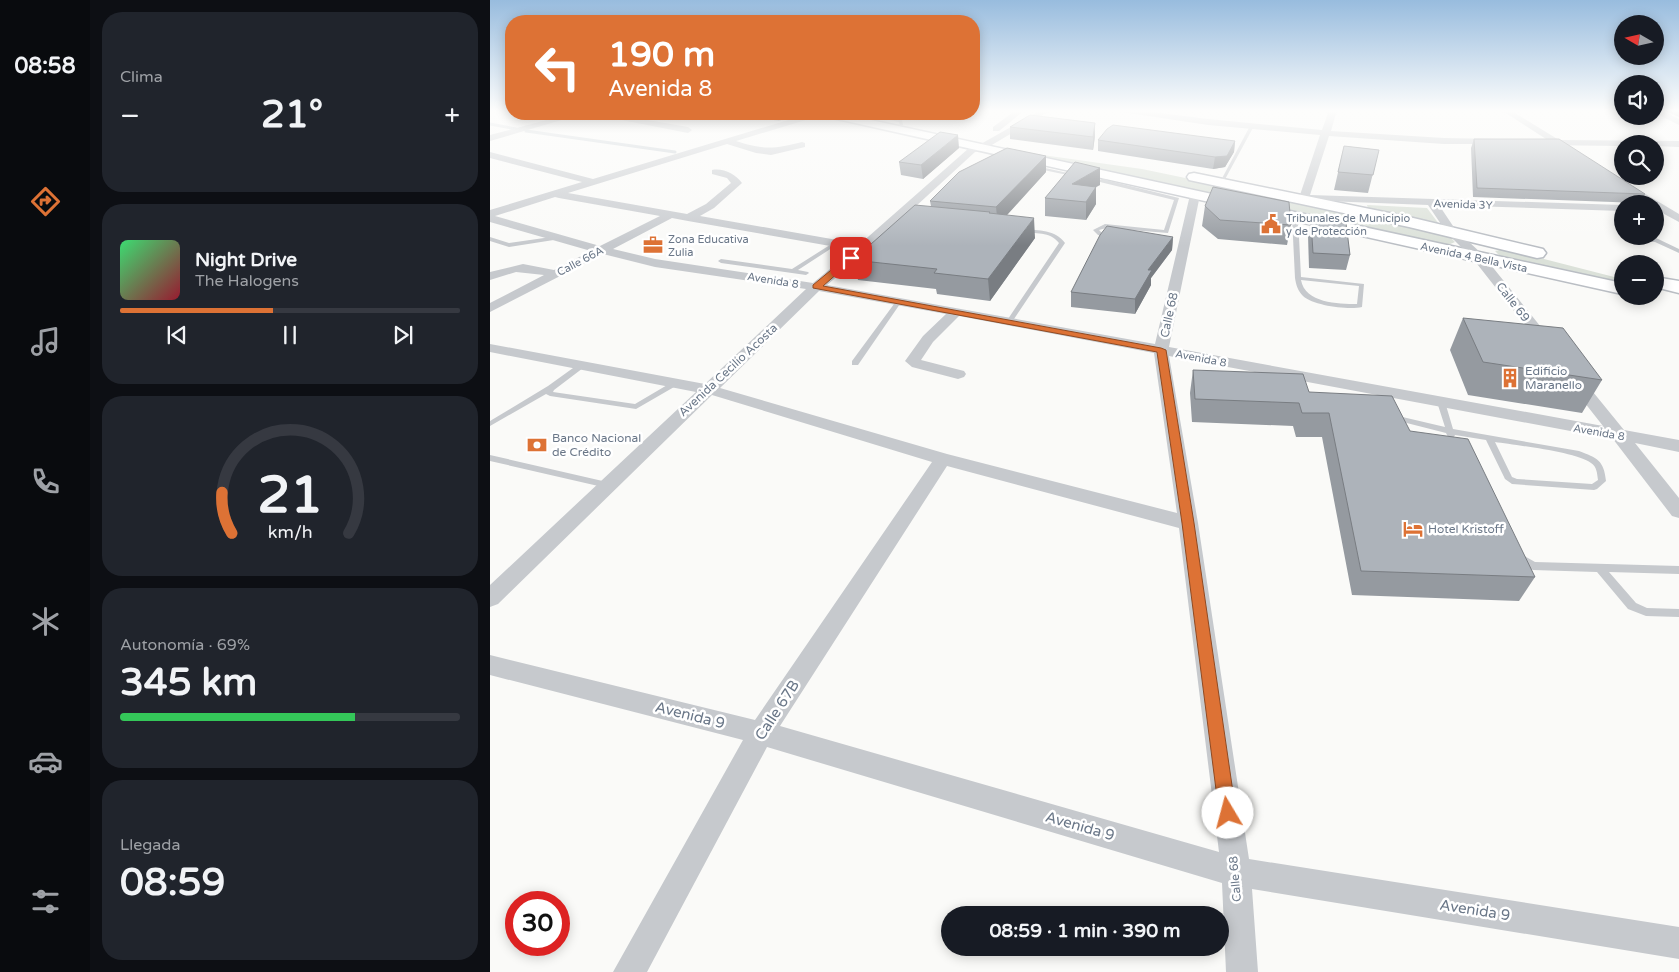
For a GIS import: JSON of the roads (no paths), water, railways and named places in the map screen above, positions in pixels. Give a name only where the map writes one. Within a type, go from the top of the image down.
[{"type":"street","points":[[491,155],[592,182]]},
{"type":"street","points":[[490,216],[679,155]]},
{"type":"street","name":"Avenida Cecilio Acosta","points":[[490,598],[816,287],[981,155]]},
{"type":"street","name":"Avenida 4 Bella Vista","points":[[1011,155],[1106,178],[1195,195],[1614,287]]},
{"type":"street","name":"Avenida 4 Bella Vista","points":[[1049,155],[1102,160]]},
{"type":"street","points":[[1304,198],[1318,155]]},
{"type":"street","points":[[688,218],[710,206],[737,183],[731,176],[716,172]]},
{"type":"street","name":"Avenida 4 Bella Vista","points":[[1176,173],[1451,230],[1546,255]]},
{"type":"street","points":[[1613,178],[1639,195]]},
{"type":"street","points":[[555,194],[863,248]]},
{"type":"street","name":"Calle 68","points":[[1195,195],[1180,245],[1161,350],[1188,523],[1236,872],[1242,972]]},
{"type":"street","name":"Avenida 3Y","points":[[1304,198],[1614,208]]},
{"type":"street","name":"Calle 69","points":[[1432,203],[1451,230],[1478,257],[1679,511]]},
{"type":"street","points":[[1664,208],[1679,210]]},
{"type":"street","points":[[1664,211],[1679,219]]},
{"type":"street","name":"Calle 66A","points":[[490,308],[670,215]]},
{"type":"street","name":"Avenida 8","points":[[490,216],[600,250],[655,263],[899,301],[1679,446]]},
{"type":"street","points":[[490,276],[522,267],[556,274]]},
{"type":"street","points":[[1604,270],[1614,273]]},
{"type":"street","points":[[1664,284],[1679,287]]},
{"type":"street","points":[[1664,298],[1679,300]]},
{"type":"street","points":[[956,312],[928,339],[913,361],[917,364],[958,374]]},
{"type":"street","points":[[490,348],[708,388],[943,459],[1188,523]]},
{"type":"street","name":"Calle 67B","points":[[629,972],[761,733],[943,459]]},
{"type":"street","name":"Avenida 9","points":[[490,665],[761,733],[1236,872],[1679,943]]},
{"type":"lane","points":[[1221,182],[1236,155]]},
{"type":"lane","points":[[1031,166],[1084,177]]},
{"type":"lane","points":[[1093,179],[1106,178],[1177,199],[1166,232],[1105,226],[1096,230],[1100,234],[1122,237]]},
{"type":"lane","points":[[1295,217],[1298,286],[1305,295],[1314,301],[1360,306],[1362,285],[1298,278]]},
{"type":"lane","points":[[1009,322],[1062,243],[1060,238],[1054,234],[1015,231]]},
{"type":"lane","points":[[490,239],[509,245],[558,238]]},
{"type":"lane","points":[[793,271],[835,244]]},
{"type":"lane","points":[[1664,244],[1679,251]]},
{"type":"lane","points":[[721,261],[806,273]]},
{"type":"lane","points":[[745,276],[758,266]]},
{"type":"lane","points":[[855,363],[899,301]]},
{"type":"lane","points":[[490,424],[551,388],[583,366]]},
{"type":"lane","points":[[1264,370],[1274,382]]},
{"type":"lane","points":[[551,388],[550,394],[636,407],[677,383]]},
{"type":"lane","points":[[1441,402],[1449,431],[1457,448]]},
{"type":"lane","points":[[1384,414],[1449,431],[1576,453],[1593,460],[1602,469],[1602,481],[1594,487],[1516,482],[1509,479],[1489,438]]},
{"type":"lane","points":[[490,458],[607,485]]},
{"type":"lane","points":[[1510,548],[1516,556],[1533,566],[1679,570]]},
{"type":"lane","points":[[1600,568],[1632,606],[1646,612],[1679,613]]},
{"type":"place","name":"Tribunales de Municipio y de Protección","points":[[1271,224]]},
{"type":"place","name":"Zona Educativa Zulia","points":[[653,245]]},
{"type":"place","name":"Edificio Maranello","points":[[1510,378]]},
{"type":"place","name":"Banco Nacional de Crédito","points":[[537,445]]},
{"type":"place","name":"Hotel Kristoff","points":[[1413,529]]}]
